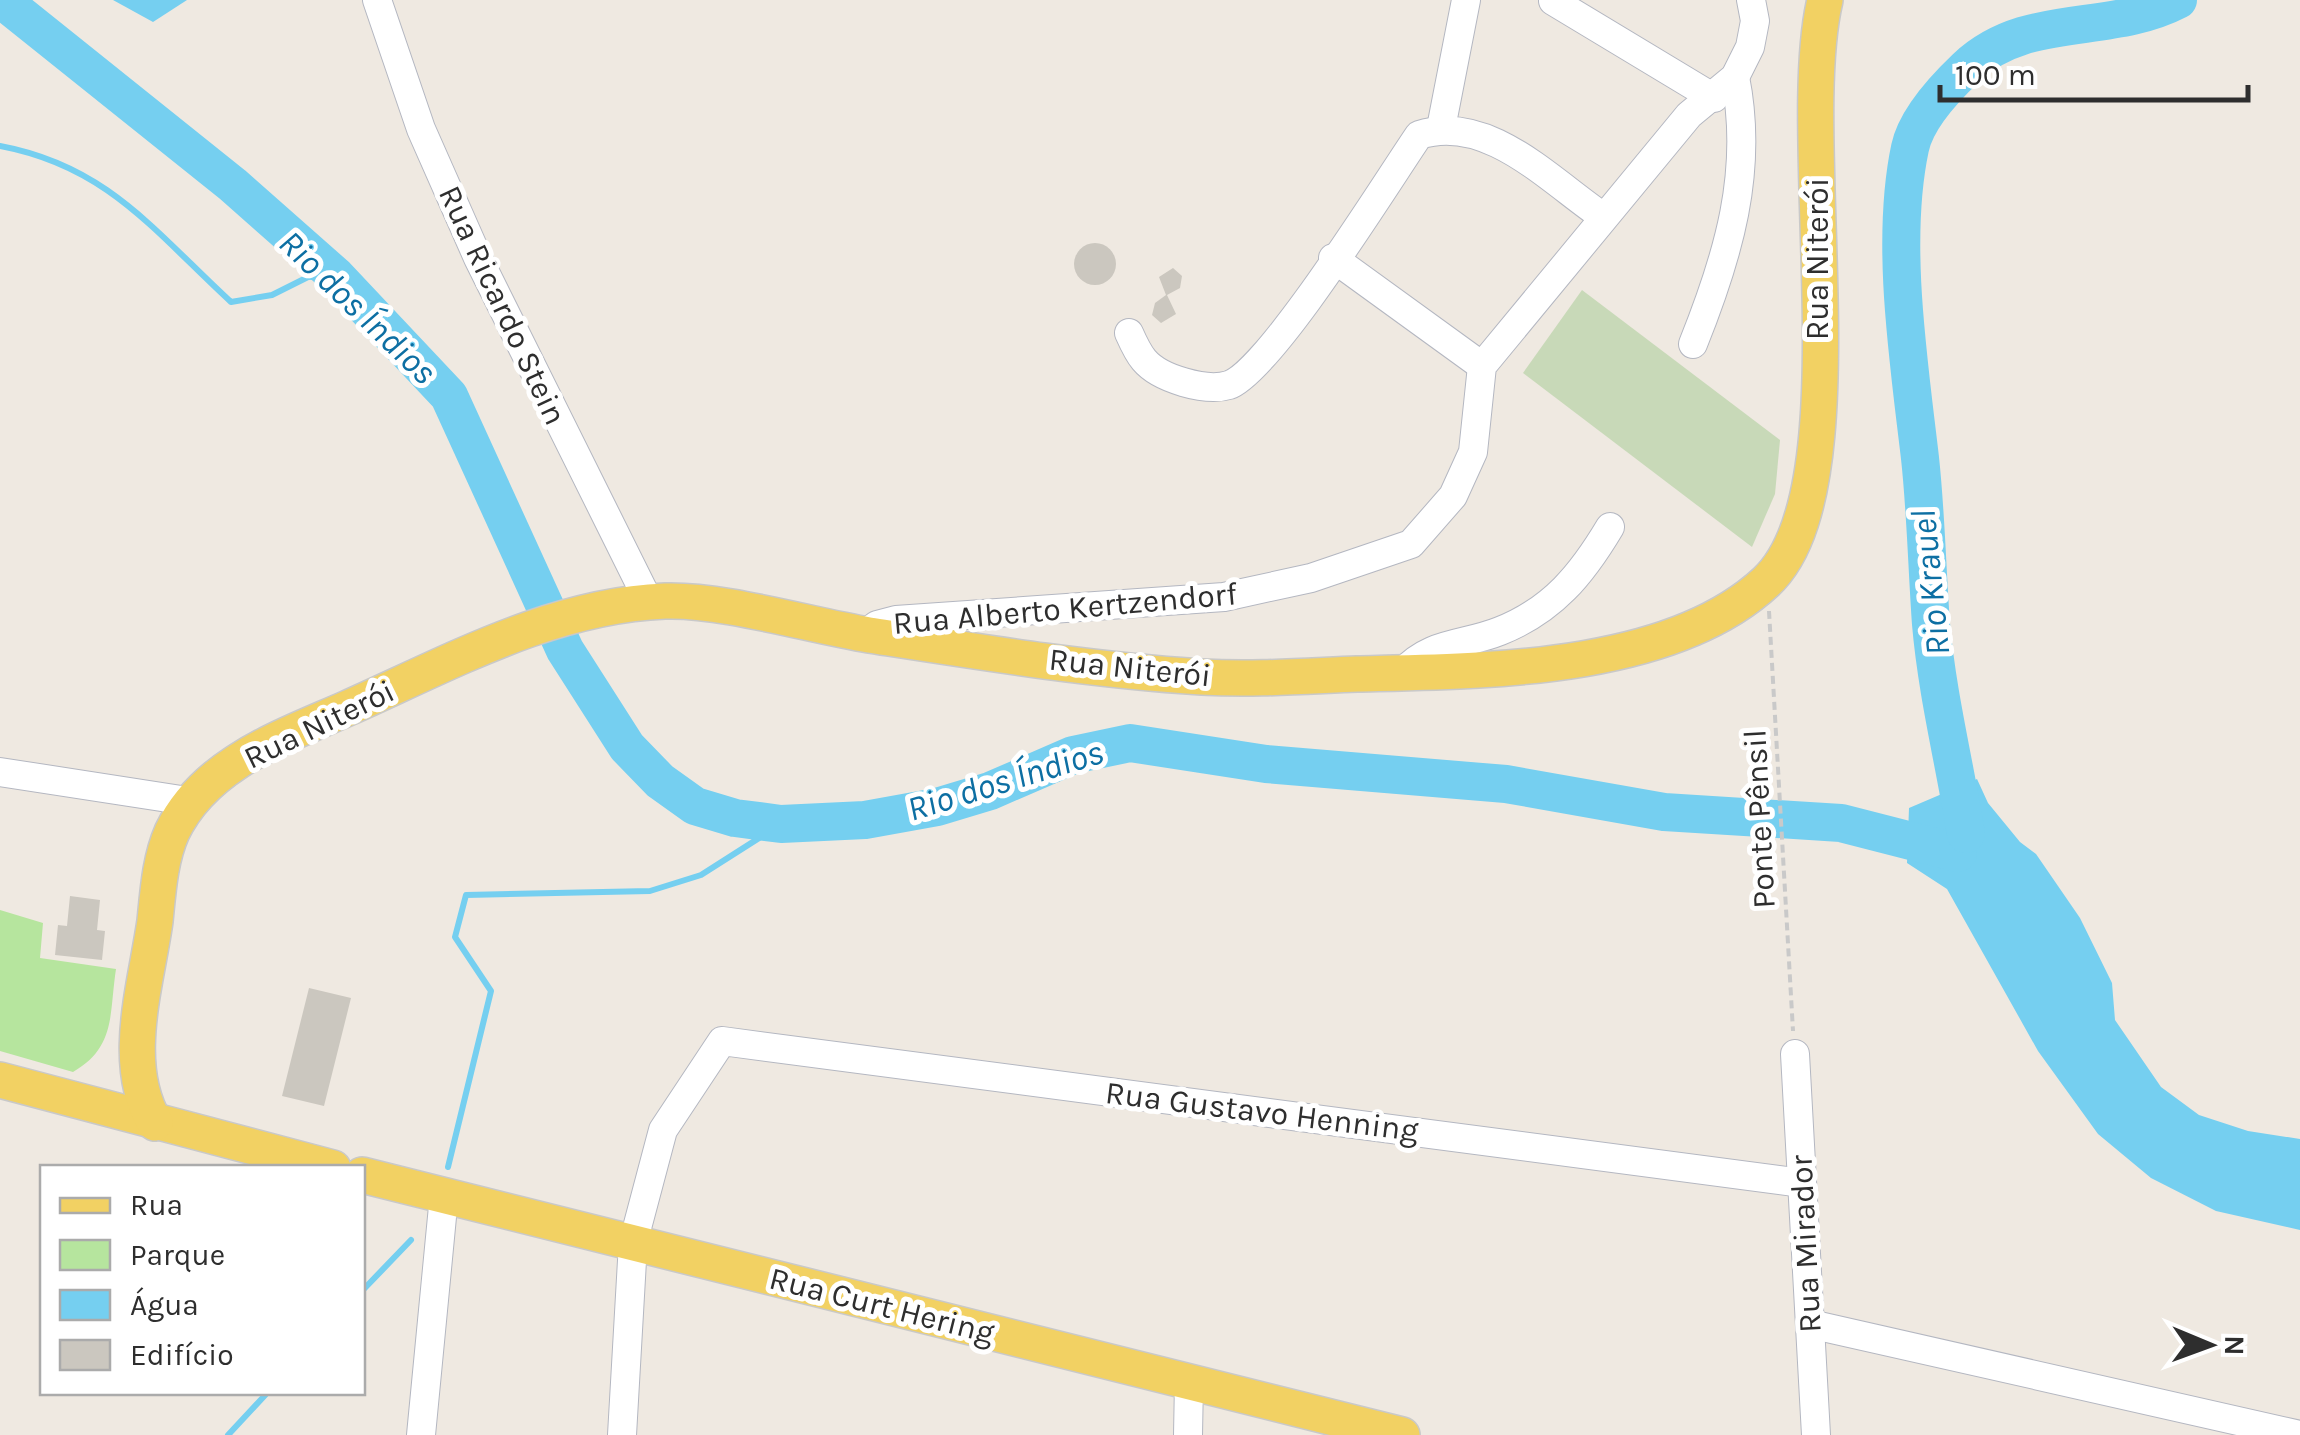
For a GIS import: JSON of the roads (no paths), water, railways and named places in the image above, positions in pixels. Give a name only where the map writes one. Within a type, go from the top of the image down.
[{"type":"main road","name":"Rua Niterói","points":[[155,1122],[140,1089],[138,1052],[162,866],[173,830],[194,802],[218,776],[253,750],[485,647],[577,615],[649,602],[682,601],[865,634],[1196,677],[1402,673],[1544,663],[1633,650],[1716,614],[1766,582],[1788,552],[1806,510],[1818,439],[1817,56],[1825,0]]},
{"type":"main road","points":[[74,1099],[115,1078],[138,1052]]},
{"type":"main road","points":[[0,1080],[321,1165]]},
{"type":"main road","name":"Rua Curt Hering","points":[[365,1176],[1402,1435]]},
{"type":"street","name":"Rua Ricardo Stein","points":[[377,0],[422,129],[470,242],[649,602]]},
{"type":"street","points":[[1441,128],[1466,0]]},
{"type":"street","points":[[1553,0],[1714,98]]},
{"type":"street","points":[[1333,258],[1482,366],[1689,115],[1736,77],[1750,48],[1754,21],[1751,0]]},
{"type":"street","points":[[1693,344],[1734,229],[1743,115],[1736,77]]},
{"type":"street","points":[[1128,334],[1145,362],[1172,378],[1210,387],[1232,384],[1271,347],[1419,135],[1441,128],[1484,134],[1602,216]]},
{"type":"street","name":"Rua Alberto Kertzendorf","points":[[865,634],[878,624],[896,620],[1224,597],[1311,578],[1410,544],[1453,496],[1473,452],[1482,366]]},
{"type":"street","points":[[1402,673],[1417,656],[1497,632],[1556,600],[1577,578],[1610,527]]},
{"type":"street","points":[[0,772],[194,802]]},
{"type":"street","name":"Rua Gustavo Henning","points":[[633,1243],[663,1130],[722,1041],[1802,1182]]},
{"type":"street","name":"Rua Mirador","points":[[1794,1054],[1816,1435]]},
{"type":"street","points":[[421,1435],[444,1196]]},
{"type":"street","points":[[622,1435],[633,1243]]},
{"type":"street","points":[[1810,1324],[2300,1435]]},
{"type":"street","points":[[1188,1435],[1189,1382]]},
{"type":"water","points":[[113,0],[187,0],[153,22]]},
{"type":"water","points":[[1977,779],[1988,803],[2020,842],[2036,854],[2080,918],[2112,983],[2115,1020],[2161,1087],[2199,1115],[2248,1131],[2300,1139],[2300,1230],[2216,1211],[2151,1178],[2098,1134],[2038,1051],[1947,889],[1907,863],[1909,808]]},
{"type":"waterway","name":"Rio dos Índios","points":[[2,0],[233,185],[336,276],[449,396],[565,650],[627,747],[660,781],[695,806],[735,818],[781,824],[865,820],[937,807],[990,791],[1073,755],[1130,743],[1266,764],[1506,784],[1664,812],[1841,823],[1958,853]]},
{"type":"waterway","name":"Rio Krauel","points":[[2157,11],[2161,0]]},
{"type":"waterway","name":"Rio Krauel","points":[[1966,834],[1934,650],[1922,479],[1903,303],[1902,223],[1910,148],[1918,126],[1941,94],[1990,50],[2041,31],[2124,18],[2178,0]]},
{"type":"waterway","points":[[0,146],[37,156],[100,185],[152,227],[231,302],[272,295],[308,277],[336,276]]},
{"type":"waterway","points":[[448,1167],[491,991],[455,937],[466,895],[650,891],[701,875],[781,824]]},
{"type":"waterway","points":[[365,1288],[411,1240]]},
{"type":"waterway","points":[[228,1435],[265,1395]]}]
